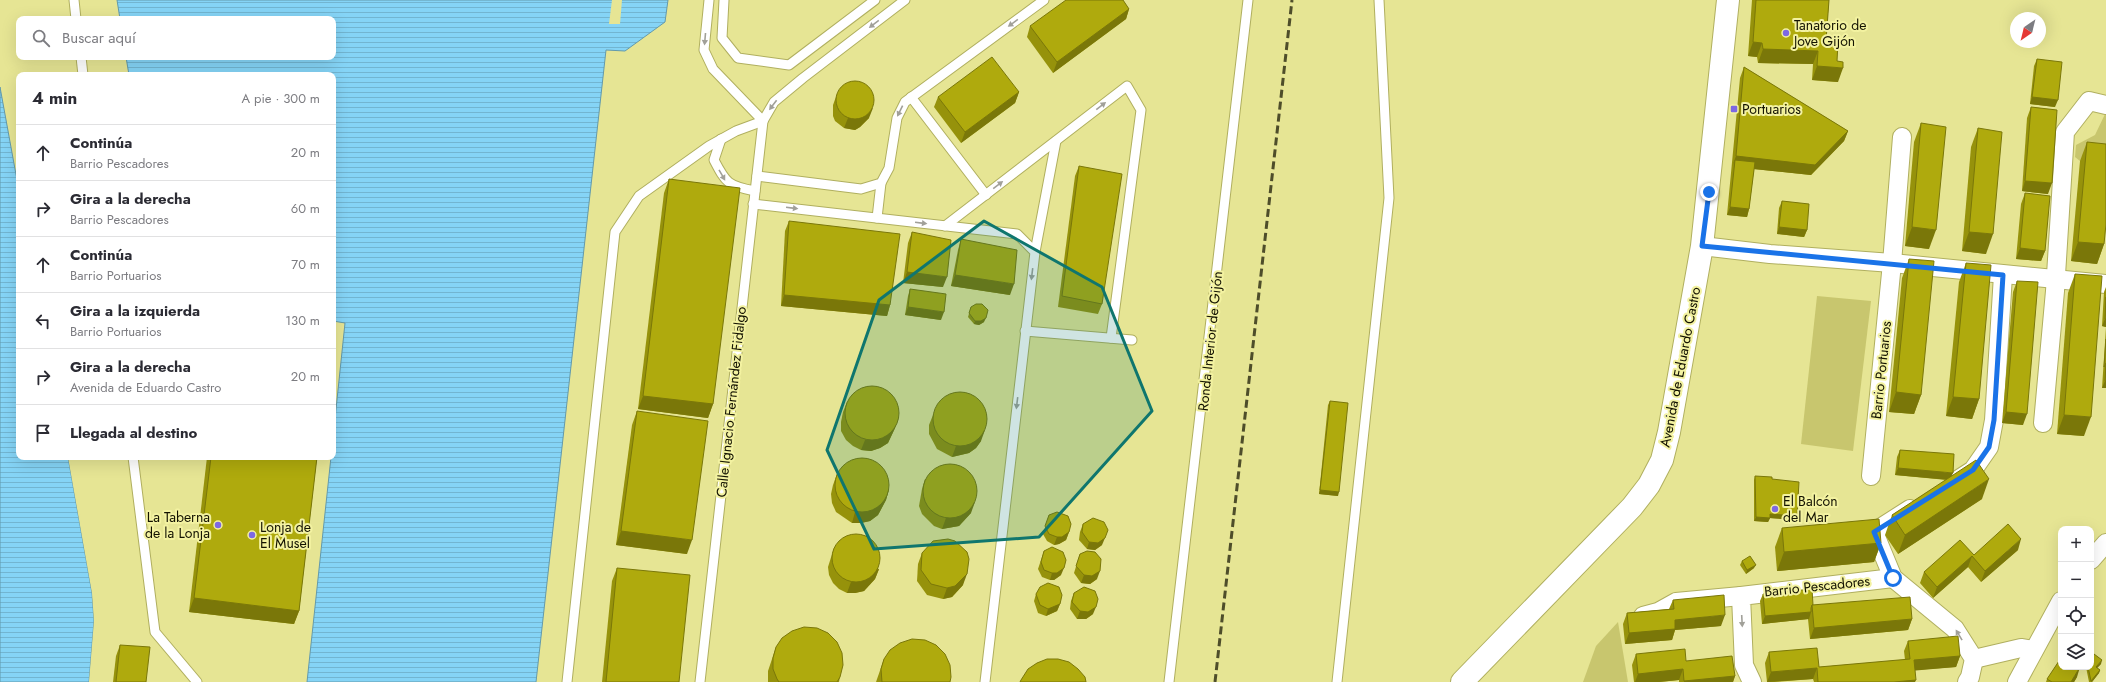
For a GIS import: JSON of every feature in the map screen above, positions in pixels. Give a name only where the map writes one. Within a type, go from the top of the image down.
[{"type":"street","name":"Avenida de Eduardo Castro","points":[[1462,682],[1613,529],[1649,485],[1662,460],[1669,432],[1702,246],[1712,169],[1728,0]]},
{"type":"street","points":[[2043,423],[2056,279],[2065,132],[2089,101],[2106,105]]},
{"type":"street","name":"Barrio Portuarios","points":[[1871,476],[1892,263],[1902,137]]},
{"type":"street","points":[[1702,246],[1770,254],[1892,263],[2106,284]]},
{"type":"street","points":[[1947,486],[1973,470],[1989,447],[1994,420],[2003,275]]},
{"type":"street","name":"Barrio Pescadores","points":[[1927,499],[1866,533],[1893,578],[1955,629],[1974,659]]},
{"type":"street","points":[[2094,557],[2106,543]]},
{"type":"street","name":"Barrio Pescadores","points":[[1643,616],[1658,612],[1676,602],[1893,578]]},
{"type":"street","points":[[1740,596],[1744,665],[1752,682]]},
{"type":"street","points":[[2017,682],[2058,606]]},
{"type":"street","points":[[1967,682],[1970,677],[1974,659],[2022,648],[2034,650]]},
{"type":"lane","points":[[74,0],[76,16]]},
{"type":"lane","points":[[709,0],[704,50],[713,69],[763,121]]},
{"type":"lane","points":[[724,0],[722,38],[738,58],[789,65],[875,0]]},
{"type":"lane","points":[[567,682],[615,232],[639,196],[721,139],[736,131],[763,121],[774,102],[905,0]]},
{"type":"lane","points":[[877,218],[881,183],[889,168],[897,118],[905,102],[1044,0]]},
{"type":"lane","name":"Ronda Interior de Gijón","points":[[1169,682],[1185,537],[1199,438],[1248,0]]},
{"type":"lane","points":[[1337,682],[1389,198],[1379,0]]},
{"type":"lane","points":[[81,60],[83,72]]},
{"type":"lane","points":[[945,226],[1127,86],[1141,110],[1112,338]]},
{"type":"lane","points":[[911,98],[986,195]]},
{"type":"lane","name":"Calle Ignacio Fernández Fidalgo","points":[[700,682],[763,121]]},
{"type":"lane","points":[[721,139],[714,160],[724,180],[737,188],[755,191]]},
{"type":"lane","points":[[985,682],[1034,252],[1056,141]]},
{"type":"lane","points":[[757,176],[861,189],[881,183]]},
{"type":"lane","points":[[753,204],[1017,234],[1034,252]]},
{"type":"lane","points":[[1026,331],[1132,340]]},
{"type":"lane","points":[[133,460],[155,632],[197,682]]},
{"type":"highlighted area","points":[[984,221],[1102,287],[1152,411],[1039,537],[874,549],[827,450],[879,300]]},
{"type":"shaded area","points":[[2106,112],[2106,163],[2080,161],[2075,157],[2076,145],[2095,135]]},
{"type":"shaded area","points":[[1817,296],[1871,301],[1853,451],[1801,444]]},
{"type":"shaded area","points":[[1618,622],[1628,682],[1583,682],[1596,646]]},
{"type":"water","points":[[117,0],[668,0],[665,22],[625,51],[606,50],[536,682],[307,682],[331,460],[336,460],[336,409],[345,323],[336,322],[336,72],[128,72],[126,60],[336,60],[336,16],[120,16]]},
{"type":"water","points":[[0,87],[16,175],[16,460],[69,460],[92,593],[94,621],[89,682],[0,682]]},
{"type":"pier","points":[[612,0],[622,0],[620,24],[609,24]]},
{"type":"pier","points":[[69,460],[71,460],[94,592],[96,621],[91,682],[89,682],[94,621],[92,593]]},
{"type":"building","points":[[1066,0],[1123,0],[1129,9],[1057,62],[1030,26]]},
{"type":"building","name":"Tanatorio de Jove Gijón","points":[[1756,0],[1829,0],[1826,41],[1838,43],[1837,61],[1843,62],[1843,68],[1817,66],[1818,51],[1763,49],[1762,43],[1753,42]]},
{"type":"building","points":[[992,57],[1019,92],[965,132],[938,97]]},
{"type":"building","points":[[2037,59],[2062,62],[2058,100],[2032,97]]},
{"type":"building","points":[[1744,67],[1848,131],[1815,165],[1736,156]]},
{"type":"building","points":[[855,81],[865,84],[871,90],[874,100],[871,110],[865,116],[855,119],[845,116],[839,110],[836,100],[839,90],[845,84]]},
{"type":"building","points":[[2031,107],[2057,110],[2052,183],[2025,181]]},
{"type":"building","points":[[1921,123],[1946,127],[1936,230],[1912,227]]},
{"type":"building","points":[[1978,128],[2002,132],[1993,234],[1969,232]]},
{"type":"building","points":[[2087,142],[2106,144],[2106,224],[2104,244],[2078,242]]},
{"type":"building","points":[[1735,160],[1755,162],[1749,209],[1730,207]]},
{"type":"building","points":[[1079,166],[1122,174],[1102,304],[1062,296]]},
{"type":"building","points":[[669,179],[740,188],[713,404],[643,396]]},
{"type":"building","points":[[2025,193],[2050,196],[2045,251],[2020,248]]},
{"type":"building","points":[[1782,201],[1809,204],[1807,230],[1779,227]]},
{"type":"building","points":[[789,221],[900,234],[890,305],[784,295]]},
{"type":"building","points":[[912,232],[951,240],[947,277],[907,272]]},
{"type":"building","points":[[961,239],[1017,250],[1014,284],[955,275]]},
{"type":"building","points":[[1909,259],[1934,261],[1921,395],[1896,392]]},
{"type":"building","points":[[1966,263],[1991,265],[1979,399],[1953,397]]},
{"type":"building","points":[[2075,274],[2102,276],[2091,417],[2064,415]]},
{"type":"building","points":[[2017,281],[2038,282],[2027,414],[2006,412]]},
{"type":"building","points":[[910,289],[946,294],[944,312],[908,307]]},
{"type":"building","points":[[2106,297],[2106,319],[2105,319]]},
{"type":"building","points":[[976,304],[982,304],[988,310],[986,318],[981,321],[975,321],[969,313],[971,307]]},
{"type":"building","points":[[2106,339],[2106,363],[2104,367]]},
{"type":"building","points":[[872,386],[882,388],[891,394],[897,403],[899,413],[897,423],[891,432],[882,438],[872,440],[862,438],[853,432],[847,423],[845,413],[847,403],[853,394],[862,388]]},
{"type":"building","points":[[960,392],[970,394],[979,400],[985,409],[987,419],[985,429],[979,438],[970,444],[960,446],[950,444],[941,438],[935,429],[933,419],[935,409],[941,400],[950,394]]},
{"type":"building","points":[[1330,401],[1348,403],[1339,492],[1320,490]]},
{"type":"building","points":[[637,411],[708,421],[692,540],[621,531]]},
{"type":"building","points":[[1900,450],[1954,454],[1953,473],[1898,468]]},
{"type":"building","points":[[862,458],[872,460],[881,466],[887,475],[889,485],[887,495],[881,504],[872,510],[862,512],[852,510],[843,504],[837,495],[835,485],[837,475],[843,466],[852,460]]},
{"type":"building","name":"Lonja de El Musel","points":[[211,460],[317,460],[299,611],[194,598]]},
{"type":"building","points":[[1976,460],[1989,479],[1905,535],[1892,515]]},
{"type":"building","points":[[950,464],[960,466],[969,472],[975,481],[977,491],[975,501],[969,510],[960,516],[950,518],[940,516],[931,510],[925,501],[923,491],[925,481],[931,472],[940,466]]},
{"type":"building","name":"El Balcón del Mar","points":[[1755,476],[1772,477],[1772,479],[1799,482],[1797,516],[1770,514],[1770,518],[1756,517]]},
{"type":"building","points":[[1057,512],[1068,516],[1071,524],[1069,532],[1062,537],[1049,534],[1045,526],[1049,515]]},
{"type":"building","points":[[1093,518],[1104,522],[1108,530],[1105,538],[1098,543],[1089,542],[1082,532],[1083,524]]},
{"type":"building","points":[[1879,519],[1881,543],[1784,552],[1782,528]]},
{"type":"building","points":[[2008,524],[2021,539],[1985,571],[1972,556],[1937,587],[1924,572],[1960,540],[1974,555]]},
{"type":"building","points":[[851,534],[861,534],[873,541],[880,553],[880,563],[873,575],[861,582],[851,582],[843,578],[836,571],[832,563],[832,553],[836,545],[843,538]]},
{"type":"building","points":[[948,539],[955,541],[967,552],[969,559],[967,574],[955,586],[947,588],[931,584],[921,570],[922,553],[933,541]]},
{"type":"building","points":[[1052,547],[1063,552],[1066,560],[1064,568],[1057,573],[1044,570],[1041,562],[1044,551]]},
{"type":"building","points":[[1087,551],[1095,552],[1101,559],[1100,571],[1092,576],[1084,575],[1076,566],[1080,554]]},
{"type":"building","points":[[1750,556],[1756,565],[1747,570],[1742,561]]},
{"type":"building","points":[[617,568],[690,575],[679,682],[606,682]]},
{"type":"building","points":[[1048,583],[1059,587],[1062,595],[1060,604],[1048,609],[1040,605],[1036,594],[1040,587]]},
{"type":"building","points":[[1084,587],[1095,591],[1098,599],[1096,607],[1088,612],[1080,611],[1072,602],[1074,593]]},
{"type":"building","points":[[1812,589],[1813,605],[1811,612],[1765,616],[1763,594]]},
{"type":"building","points":[[1724,595],[1725,615],[1675,620],[1675,629],[1629,633],[1627,613],[1674,609],[1673,600]]},
{"type":"building","points":[[1910,597],[1912,619],[1814,628],[1812,605]]},
{"type":"building","points":[[804,627],[817,628],[828,633],[837,642],[842,653],[843,665],[837,682],[779,682],[777,679],[773,669],[773,658],[776,647],[782,638],[792,631]]},
{"type":"building","points":[[1958,636],[1960,656],[1914,660],[1916,680],[1894,682],[1818,682],[1817,668],[1771,672],[1769,652],[1817,648],[1819,667],[1910,659],[1908,641]]},
{"type":"building","points":[[912,639],[925,640],[936,645],[945,654],[950,665],[950,682],[882,682],[881,669],[884,659],[890,650],[900,643]]},
{"type":"building","points":[[120,645],[150,647],[146,682],[116,682]]},
{"type":"building","points":[[1685,649],[1686,661],[1732,656],[1735,676],[1684,681],[1683,669],[1638,674],[1636,654]]},
{"type":"building","points":[[2094,654],[2102,660],[2096,667],[2100,670],[2091,681],[2089,670],[2094,670]]},
{"type":"building","points":[[1047,659],[1058,659],[1069,662],[1085,677],[1086,682],[1020,682],[1028,669]]},
{"type":"building","points":[[2058,662],[2058,670],[2078,670],[2071,682],[2052,682],[2047,679]]},
{"type":"railway","points":[[1215,682],[1292,0]]},
{"type":"place","name":"Tanatorio de Jove Gijón","points":[[1786,33]]},
{"type":"place","name":"Portuarios","points":[[1734,109]]},
{"type":"place","name":"El Balcón del Mar","points":[[1775,509]]},
{"type":"place","name":"La Taberna de la Lonja","points":[[218,525]]},
{"type":"place","name":"Lonja de El Musel","points":[[252,535]]},
{"type":"route","points":[[1709,192],[1702,246],[1738,251],[1892,263],[2003,275],[1994,420],[1989,447],[1973,470],[1874,532],[1893,578]]}]
